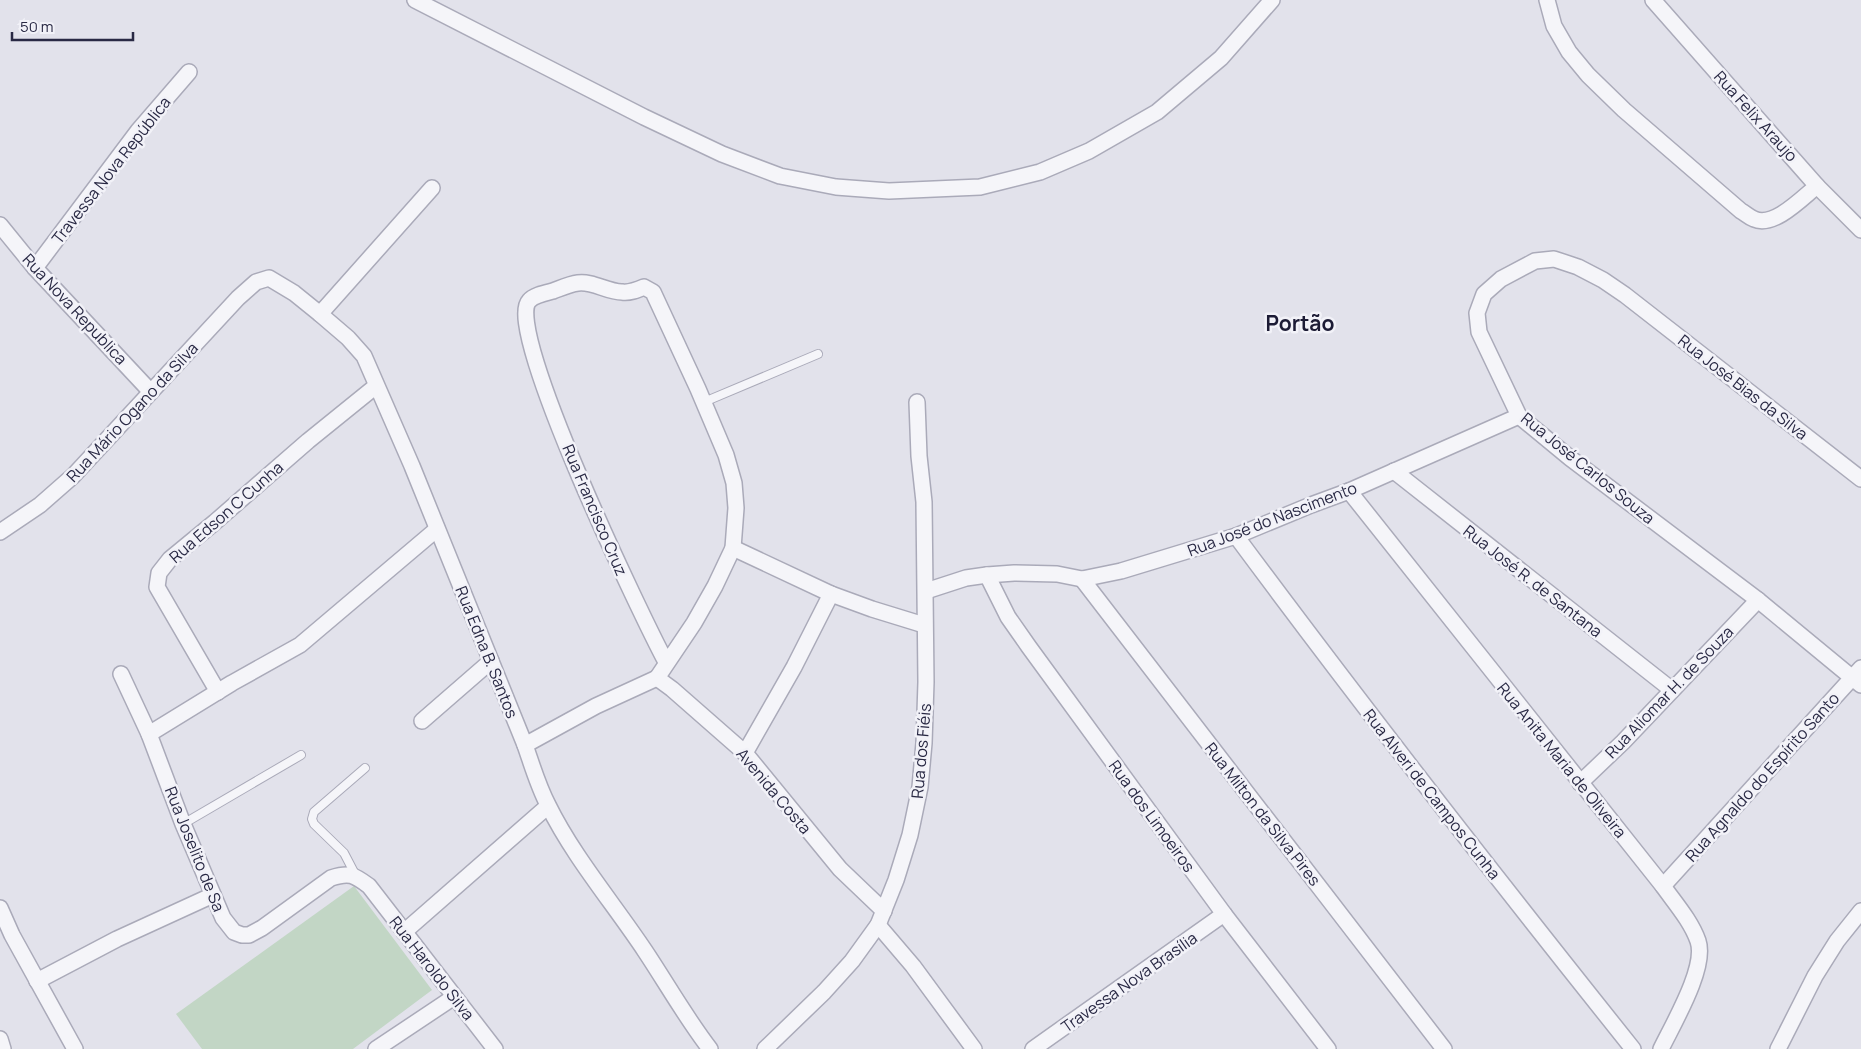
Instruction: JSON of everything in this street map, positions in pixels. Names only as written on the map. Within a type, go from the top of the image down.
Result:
[{"type":"street","points":[[416,0],[644,118],[722,154],[780,176],[836,187],[889,191],[980,186],[1040,172],[1090,150],[1157,112],[1221,58],[1272,0]]},
{"type":"street","points":[[1547,0],[1554,26],[1569,52],[1588,76],[1624,110],[1740,211],[1754,220],[1776,219],[1817,186]]},
{"type":"street","name":"Rua Felix Araujo","points":[[1653,0],[1817,186],[1861,230]]},
{"type":"street","name":"Travessa Nova República","points":[[35,268],[138,131],[189,72]]},
{"type":"street","points":[[320,314],[432,188]]},
{"type":"street","name":"Rua Nova Republica","points":[[0,225],[35,268],[151,392]]},
{"type":"street","name":"Rua José Carlos Souza","points":[[1625,295],[1603,280],[1578,267],[1554,259],[1535,261],[1501,279],[1484,294],[1477,313],[1479,332],[1519,416],[1570,458],[1858,677]]},
{"type":"street","name":"Rua Edna B. Santos","points":[[256,282],[269,278],[281,284],[348,338],[364,356],[491,661],[548,806],[710,1049]]},
{"type":"street","name":"Rua Mário Ogano da Silva","points":[[0,532],[40,505],[73,476],[238,298],[256,282]]},
{"type":"street","name":"Rua Francisco Cruz","points":[[666,662],[640,614],[581,480],[532,354],[524,314],[526,305],[531,299],[544,293],[578,283],[624,293],[644,288],[653,292],[704,402]]},
{"type":"street","name":"Rua José Bias da Silva","points":[[1625,295],[1861,479]]},
{"type":"street","name":"Rua Edson C Cunha","points":[[218,692],[157,587],[159,573],[170,559],[308,441],[376,386]]},
{"type":"street","points":[[525,745],[596,706],[657,678],[694,623],[715,586],[734,548],[736,508],[734,483],[726,455],[704,402]]},
{"type":"street","name":"Rua dos Fiéis","points":[[764,1049],[824,992],[852,961],[881,918],[896,880],[910,835],[920,786],[924,743],[926,682],[924,502],[919,456],[917,402]]},
{"type":"street","name":"Rua José do Nascimento","points":[[926,591],[966,578],[987,575],[1014,573],[1057,574],[1082,579],[1121,571],[1236,536],[1349,491],[1519,416]]},
{"type":"street","name":"Rua José R. de Santana","points":[[1394,471],[1672,690]]},
{"type":"street","name":"Rua Anita Maria de Oliveira","points":[[1349,491],[1663,886],[1689,924],[1698,942],[1699,959],[1694,980],[1661,1049]]},
{"type":"street","points":[[149,734],[300,645],[437,529]]},
{"type":"street","name":"Rua Alveri de Campos Cunha","points":[[1236,536],[1346,684],[1633,1049]]},
{"type":"street","points":[[734,548],[831,594],[872,610],[924,625]]},
{"type":"street","name":"Rua dos Limoeiros","points":[[987,575],[1008,617],[1029,647],[1224,914],[1328,1049]]},
{"type":"street","name":"Rua Milton da Silva Pires","points":[[1082,579],[1444,1049]]},
{"type":"street","points":[[745,754],[778,697],[831,594]]},
{"type":"street","name":"Rua Aliomar H. de Souza","points":[[1580,783],[1623,742],[1758,600]]},
{"type":"street","points":[[422,721],[491,661]]},
{"type":"street","name":"Rua Joselito de Sa","points":[[121,674],[149,734],[183,824],[223,918],[234,932],[249,935],[262,928],[331,878],[344,874],[356,876]]},
{"type":"street","name":"Rua Agnaldo do Espírito Santo","points":[[1663,886],[1858,677]]},
{"type":"street","name":"Avenida Costa","points":[[657,678],[689,703],[745,754],[881,918],[913,966],[974,1049]]},
{"type":"street","points":[[404,932],[548,806]]},
{"type":"street","name":"Rua Haroldo Silva","points":[[356,876],[369,886],[495,1049]]},
{"type":"street","points":[[37,980],[213,895]]},
{"type":"street","points":[[0,908],[75,1049]]},
{"type":"street","points":[[1778,1049],[1815,976],[1837,941],[1861,911]]},
{"type":"street","name":"Travessa Nova Brasília","points":[[1033,1049],[1224,914]]},
{"type":"street","points":[[376,1049],[454,997]]},
{"type":"street","points":[[0,1039],[2,1049]]},
{"type":"lane","points":[[704,402],[818,354]]},
{"type":"lane","points":[[183,824],[301,755]]},
{"type":"lane","points":[[356,876],[344,853],[314,824],[312,819],[314,812],[365,768]]},
{"type":"green space","points":[[354,886],[432,990],[353,1049],[202,1049],[176,1014]]},
{"type":"district","name":"Portão","points":[[1300,324]]}]
